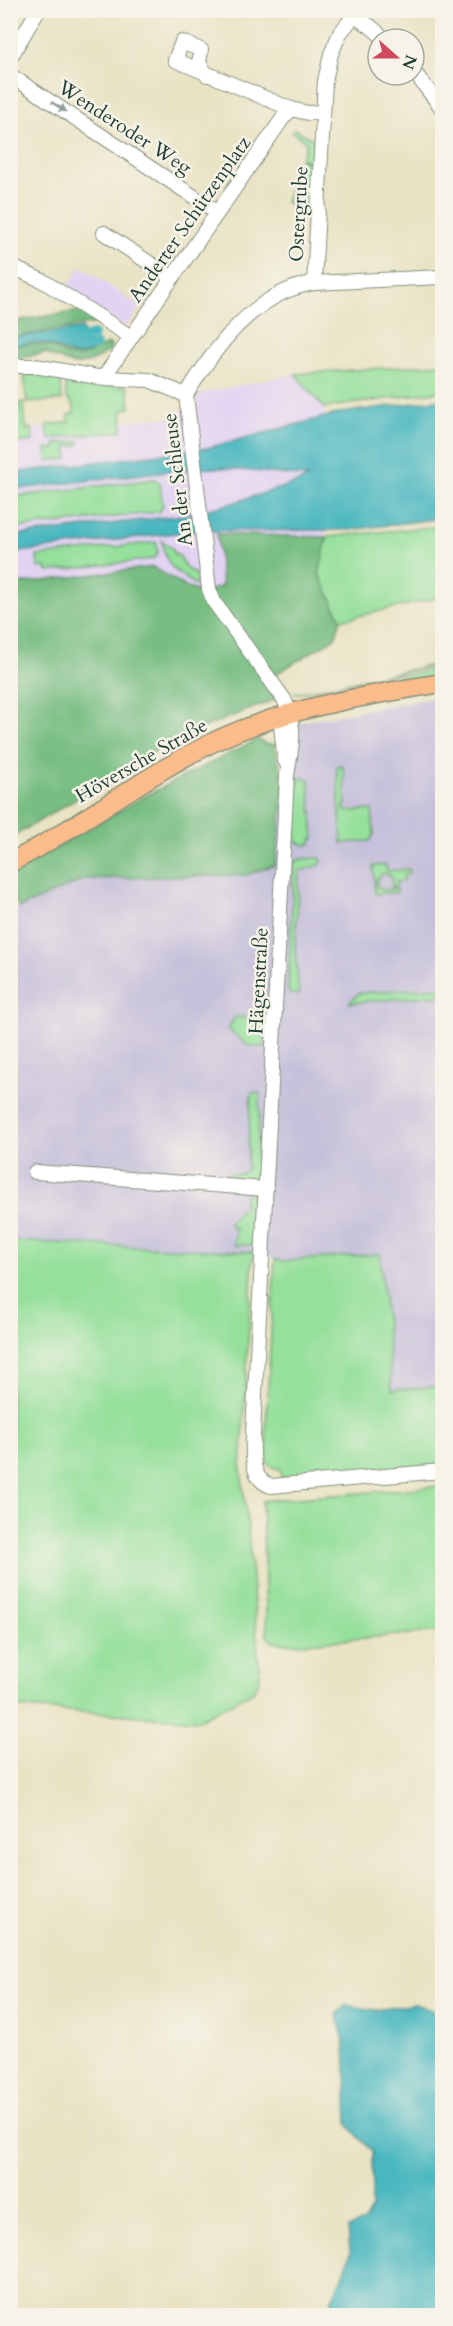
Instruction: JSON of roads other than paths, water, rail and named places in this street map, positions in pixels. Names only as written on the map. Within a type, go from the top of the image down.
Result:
[{"type":"main road","name":"Höversche Straße","points":[[10,863],[134,786],[225,737],[286,716],[363,697],[442,682]]},
{"type":"street","points":[[10,58],[38,10]]},
{"type":"street","points":[[353,12],[371,27]]},
{"type":"street","name":"Ostergrube","points":[[187,402],[221,345],[243,320],[289,289],[314,283],[325,81],[331,54],[353,12]]},
{"type":"street","name":"Wenderoder Weg","points":[[10,75],[217,212]]},
{"type":"street","points":[[207,75],[291,110],[322,112]]},
{"type":"street","points":[[426,87],[442,108]]},
{"type":"street","name":"Anderter Schützenplatz","points":[[103,378],[217,212],[291,110]]},
{"type":"street","points":[[104,233],[172,278]]},
{"type":"street","points":[[10,266],[43,281],[131,337]]},
{"type":"street","points":[[314,283],[442,277]]},
{"type":"street","name":"An der Schleuse","points":[[10,366],[35,366],[103,378],[149,380],[187,402],[208,578],[214,602],[277,688],[286,716]]},
{"type":"street","name":"Hägenstraße","points":[[286,716],[293,736],[287,775],[253,1433],[253,1460],[256,1475],[260,1481],[271,1486],[442,1471]]},
{"type":"street","points":[[35,1172],[266,1189]]},
{"type":"water","points":[[82,328],[92,352],[74,355],[40,343],[11,346],[11,338]]},
{"type":"water","points":[[442,399],[442,518],[350,530],[192,531],[11,553],[10,536],[191,514],[299,482],[308,477],[222,468],[185,469],[11,490],[11,473],[207,448],[340,413]]},
{"type":"water","points":[[415,2004],[442,2014],[442,2315],[329,2315],[332,2298],[345,2271],[350,2252],[348,2228],[364,2222],[372,2207],[372,2152],[348,2125],[345,2045],[337,2014],[346,2005],[376,2010]]},
{"type":"waterway","points":[[73,341],[93,335]]},
{"type":"waterway","points":[[90,347],[96,345]]}]
